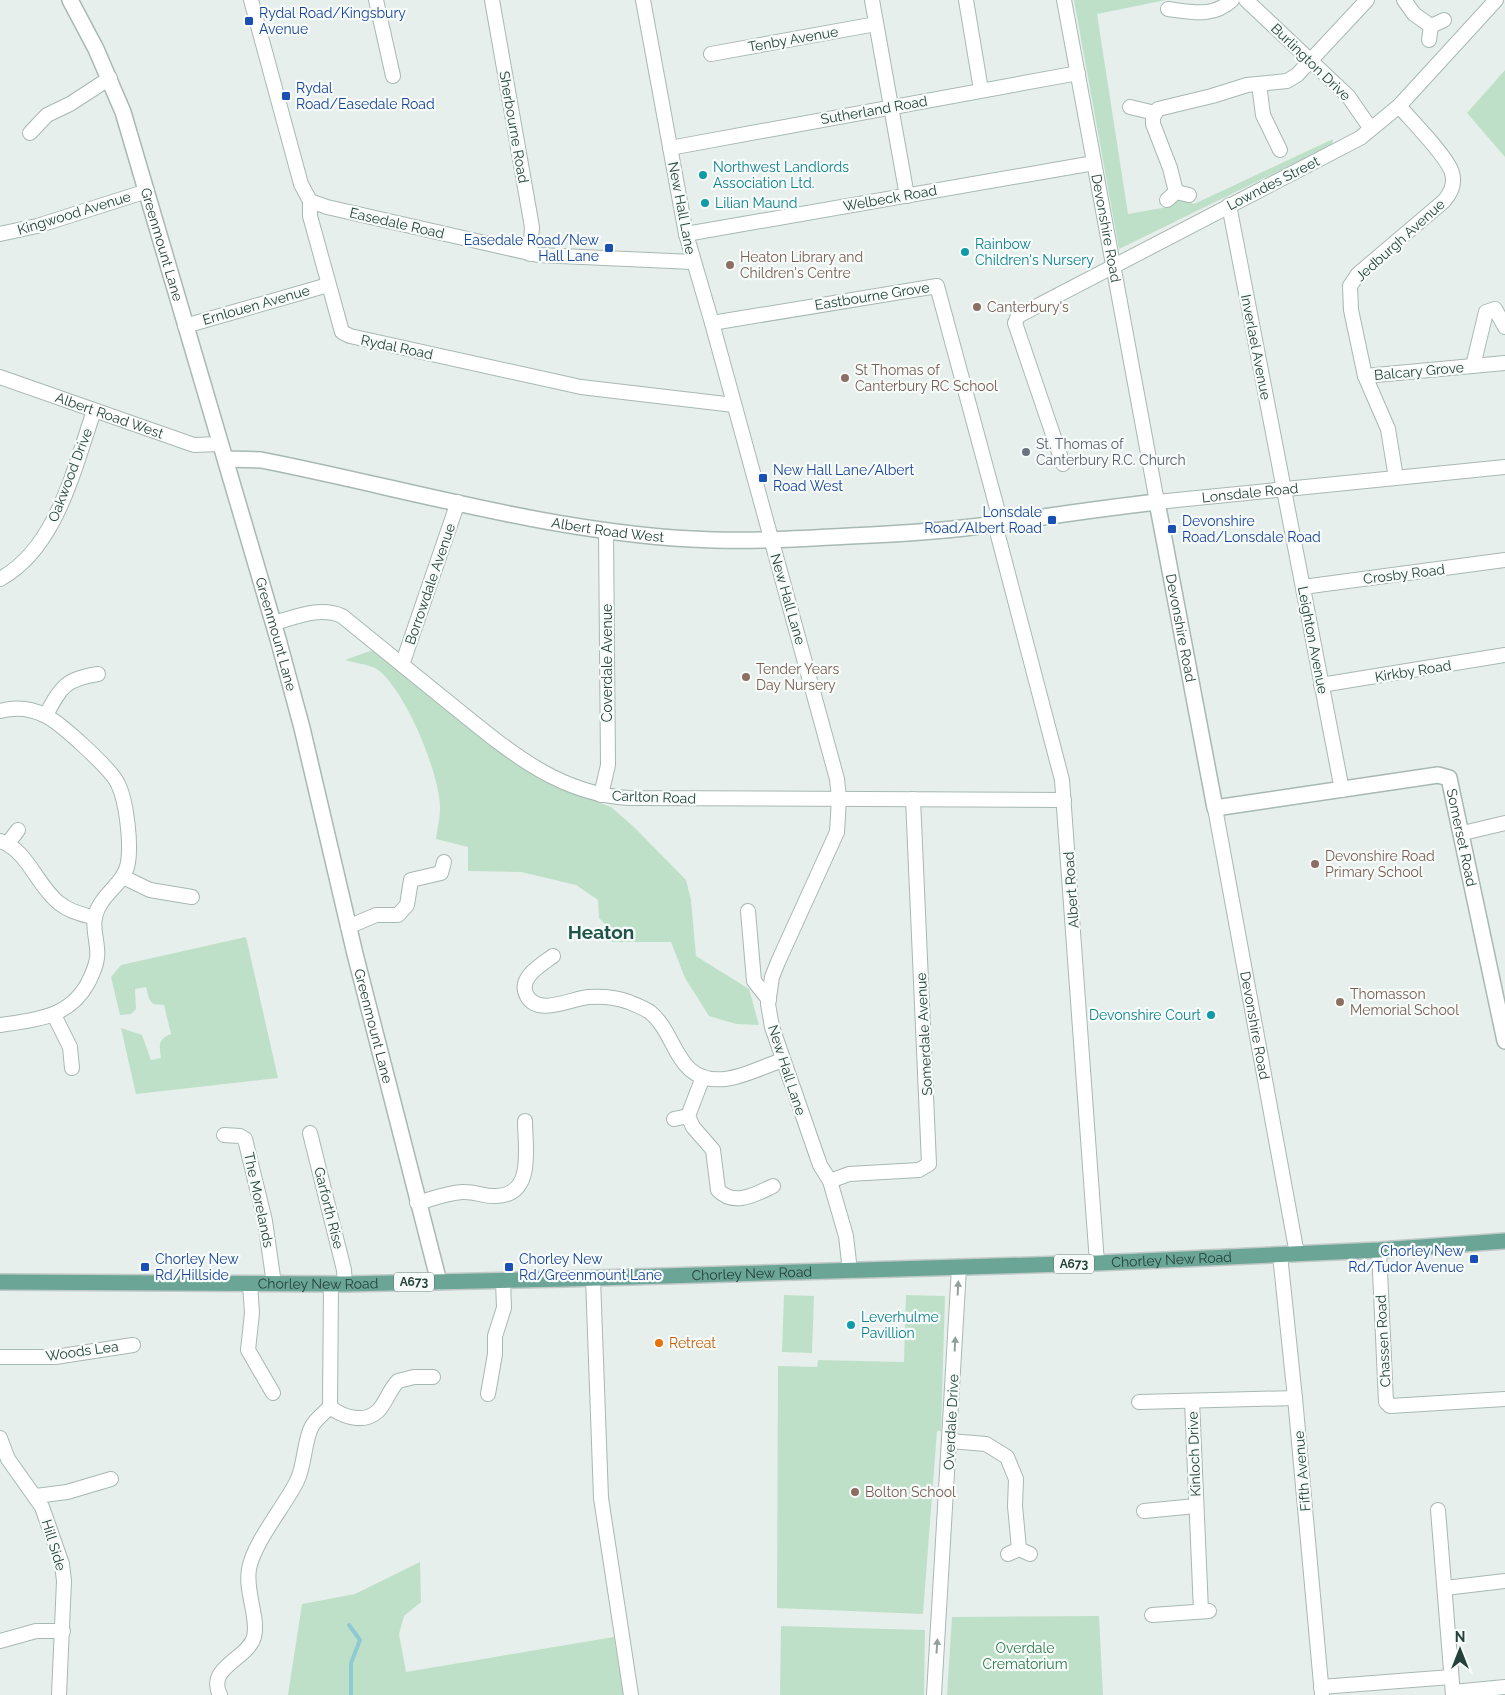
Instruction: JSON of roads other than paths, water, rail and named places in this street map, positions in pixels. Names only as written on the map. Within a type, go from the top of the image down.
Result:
[{"type":"main road","name":"Chorley New Road","points":[[0,1282],[338,1284],[503,1281],[1097,1263],[1379,1250],[1505,1241]]},
{"type":"street","name":"Greenmount Lane","points":[[70,0],[110,78],[123,112],[184,326],[274,623],[302,728],[348,928],[417,1203],[439,1282]]},
{"type":"street","name":"Rydal Road","points":[[251,0],[301,184],[310,201],[310,216],[340,328],[350,336],[581,387],[734,405]]},
{"type":"street","points":[[376,0],[393,76]]},
{"type":"street","name":"Sherbourne Road","points":[[492,0],[532,227],[530,254]]},
{"type":"street","name":"New Hall Lane","points":[[643,0],[686,234],[836,772],[839,798],[837,832],[778,962],[772,977],[769,1000],[772,1027],[783,1060],[820,1165],[830,1181],[846,1236],[850,1271]]},
{"type":"street","points":[[872,0],[907,196]]},
{"type":"street","points":[[966,0],[982,90]]},
{"type":"street","name":"Devonshire Road","points":[[1064,0],[1297,1254]]},
{"type":"street","points":[[1176,7],[1207,13],[1222,8],[1232,0]]},
{"type":"street","name":"Burlington Drive","points":[[1246,0],[1348,96],[1371,129]]},
{"type":"street","points":[[1178,196],[1170,168],[1153,124],[1155,112],[1161,107],[1259,84],[1287,81],[1297,75],[1367,0]]},
{"type":"street","points":[[1404,0],[1414,14],[1431,26]]},
{"type":"street","name":"Lowndes Street","points":[[1063,464],[1015,319],[1353,142],[1399,106],[1496,0]]},
{"type":"street","points":[[1431,26],[1444,20]]},
{"type":"street","name":"Tenby Avenue","points":[[711,54],[876,24]]},
{"type":"street","points":[[1429,40],[1431,26]]},
{"type":"street","name":"Sutherland Road","points":[[670,148],[1078,72]]},
{"type":"street","points":[[30,133],[47,115],[76,101],[110,78]]},
{"type":"street","points":[[1259,84],[1263,115],[1280,150]]},
{"type":"street","name":"Jedburgh Avenue","points":[[1396,478],[1388,429],[1365,376],[1350,302],[1353,280],[1444,201],[1449,195],[1453,181],[1447,163],[1399,106]]},
{"type":"street","points":[[1130,108],[1155,112]]},
{"type":"street","name":"Welbeck Road","points":[[686,234],[1094,163]]},
{"type":"street","name":"Kingwood Avenue","points":[[0,234],[37,226],[147,191]]},
{"type":"street","name":"Easedale Road","points":[[310,201],[327,207],[530,254],[693,262]]},
{"type":"street","name":"Inverlael Avenue","points":[[1229,206],[1284,490]]},
{"type":"street","name":"Ernlouen Avenue","points":[[184,326],[328,285]]},
{"type":"street","name":"Eastbourne Grove","points":[[712,323],[937,286],[998,523]]},
{"type":"street","name":"Balcary Grove","points":[[1474,366],[1486,312],[1495,310],[1505,326]]},
{"type":"street","name":"Balcary Grove","points":[[1365,376],[1505,363]]},
{"type":"street","name":"Albert Road West","points":[[0,377],[194,445],[220,444]]},
{"type":"street","name":"Oakwood Drive","points":[[0,579],[31,554],[54,520],[94,411]]},
{"type":"street","name":"Albert Road West","points":[[226,460],[261,460],[542,521],[606,531],[692,539],[771,541],[894,534],[998,523]]},
{"type":"street","name":"Lonsdale Road","points":[[998,523],[1067,512],[1505,467]]},
{"type":"street","name":"Leighton Avenue","points":[[1284,490],[1342,790]]},
{"type":"street","name":"Borrowdale Avenue","points":[[402,665],[458,502]]},
{"type":"street","name":"Albert Road","points":[[998,523],[1059,768],[1064,800],[1097,1263]]},
{"type":"street","name":"Coverdale Avenue","points":[[601,795],[608,766],[606,531]]},
{"type":"street","name":"Crosby Road","points":[[1302,587],[1505,560]]},
{"type":"street","name":"Carlton Road","points":[[274,623],[318,612],[337,614],[526,764],[567,784],[601,795],[629,798],[1064,800]]},
{"type":"street","name":"Kirkby Road","points":[[1321,685],[1505,655]]},
{"type":"street","points":[[46,715],[63,686],[80,671],[98,674]]},
{"type":"street","points":[[0,711],[21,708],[46,715],[118,772],[123,796],[128,860],[123,877],[105,896],[95,918],[97,950],[94,969],[78,999],[54,1015],[0,1025]]},
{"type":"street","name":"Somerset Road","points":[[1215,808],[1446,776],[1451,780],[1502,1006],[1505,1041]]},
{"type":"street","name":"Somerdale Avenue","points":[[830,1181],[849,1174],[919,1170],[929,1164],[913,799]]},
{"type":"street","points":[[1462,833],[1505,823]]},
{"type":"street","points":[[18,830],[4,842],[57,902],[76,913],[95,918]]},
{"type":"street","points":[[348,928],[376,915],[398,915],[407,905],[411,880],[441,873],[444,862]]},
{"type":"street","points":[[123,877],[150,890],[176,887],[192,897]]},
{"type":"street","points":[[748,911],[754,981],[769,1000]]},
{"type":"street","points":[[553,956],[537,960],[525,984],[526,995],[535,1004],[547,1005],[586,997],[602,996],[654,1008],[686,1066],[703,1077],[714,1079],[731,1078],[783,1060]]},
{"type":"street","points":[[54,1015],[74,1046],[72,1068]]},
{"type":"street","points":[[703,1077],[685,1120],[713,1150],[716,1185],[722,1195],[729,1198],[762,1198],[774,1186]]},
{"type":"street","points":[[417,1203],[462,1192],[497,1196],[512,1193],[522,1182],[525,1173],[524,1118]]},
{"type":"street","name":"Garforth Rise","points":[[310,1133],[344,1270],[338,1284],[330,1407]]},
{"type":"street","name":"The Morelands","points":[[224,1134],[240,1136],[245,1139],[265,1222],[274,1284]]},
{"type":"street","name":"Chassen Road","points":[[1379,1250],[1386,1402],[1390,1406],[1505,1399]]},
{"type":"street","name":"Fifth Avenue","points":[[1280,1255],[1322,1691],[1451,1676]]},
{"type":"street","name":"Overdale Drive","points":[[934,1695],[959,1268]]},
{"type":"street","points":[[592,1278],[601,1498],[631,1695]]},
{"type":"street","points":[[488,1394],[488,1362],[504,1308],[503,1281]]},
{"type":"street","points":[[250,1284],[252,1313],[248,1350],[268,1377],[273,1393]]},
{"type":"street","name":"Woods Lea","points":[[0,1357],[55,1357],[133,1347]]},
{"type":"street","points":[[219,1692],[220,1673],[246,1649],[255,1636],[249,1578],[250,1568],[256,1552],[297,1481],[312,1426],[330,1407],[349,1417],[361,1418],[370,1416],[379,1410],[398,1381],[414,1377],[433,1377]]},
{"type":"street","name":"Kinloch Drive","points":[[1139,1402],[1295,1398]]},
{"type":"street","name":"Kinloch Drive","points":[[1152,1615],[1205,1611],[1196,1506],[1192,1401]]},
{"type":"street","name":"Hill Side","points":[[0,1438],[15,1471],[36,1496],[62,1564],[64,1581],[63,1631],[59,1695]]},
{"type":"street","points":[[950,1441],[986,1444],[1006,1457],[1016,1479],[1015,1506],[1019,1553]]},
{"type":"street","points":[[36,1496],[67,1492],[111,1478]]},
{"type":"street","name":"Kinloch Drive","points":[[1144,1511],[1196,1506]]},
{"type":"street","points":[[1438,1510],[1453,1694],[1505,1687]]},
{"type":"street","points":[[1445,1588],[1505,1581]]},
{"type":"street","points":[[0,1642],[36,1631],[63,1631]]},
{"type":"waterway","points":[[349,1625],[360,1640],[351,1663],[351,1695]]},
{"type":"place","name":"Rydal Road/Kingsbury Avenue","points":[[249,21]]},
{"type":"place","name":"Rydal Road/Easedale Road","points":[[286,96]]},
{"type":"place","name":"Northwest Landlords Association Ltd.","points":[[703,175]]},
{"type":"place","name":"Lilian Maund","points":[[705,203]]},
{"type":"place","name":"Easedale Road/New Hall Lane","points":[[609,248]]},
{"type":"place","name":"Rainbow Children's Nursery","points":[[965,252]]},
{"type":"place","name":"Heaton Library and Children's Centre","points":[[730,265]]},
{"type":"place","name":"Canterbury's","points":[[977,307]]},
{"type":"place","name":"St Thomas of Canterbury RC School","points":[[845,378]]},
{"type":"place","name":"St. Thomas of Canterbury R.C. Church","points":[[1026,452]]},
{"type":"place","name":"New Hall Lane/Albert Road West","points":[[763,478]]},
{"type":"place","name":"Lonsdale Road/Albert Road","points":[[1052,520]]},
{"type":"place","name":"Devonshire Road/Lonsdale Road","points":[[1172,529]]},
{"type":"place","name":"Tender Years Day Nursery","points":[[746,677]]},
{"type":"place","name":"Devonshire Road Primary School","points":[[1315,864]]},
{"type":"place","name":"Thomasson Memorial School","points":[[1340,1002]]},
{"type":"place","name":"Devonshire Court","points":[[1211,1015]]},
{"type":"place","name":"Chorley New Rd/Tudor Avenue","points":[[1474,1259]]},
{"type":"place","name":"Chorley New Rd/Hillside","points":[[145,1267]]},
{"type":"place","name":"Chorley New Rd/Greenmount Lane","points":[[509,1267]]},
{"type":"place","name":"Leverhulme Pavillion","points":[[851,1325]]},
{"type":"place","name":"Retreat","points":[[659,1343]]},
{"type":"place","name":"Bolton School","points":[[855,1492]]},
{"type":"district","name":"Heaton","points":[[601,932]]},
{"type":"park label","name":"Overdale Crematorium","points":[[1025,1656]]}]
